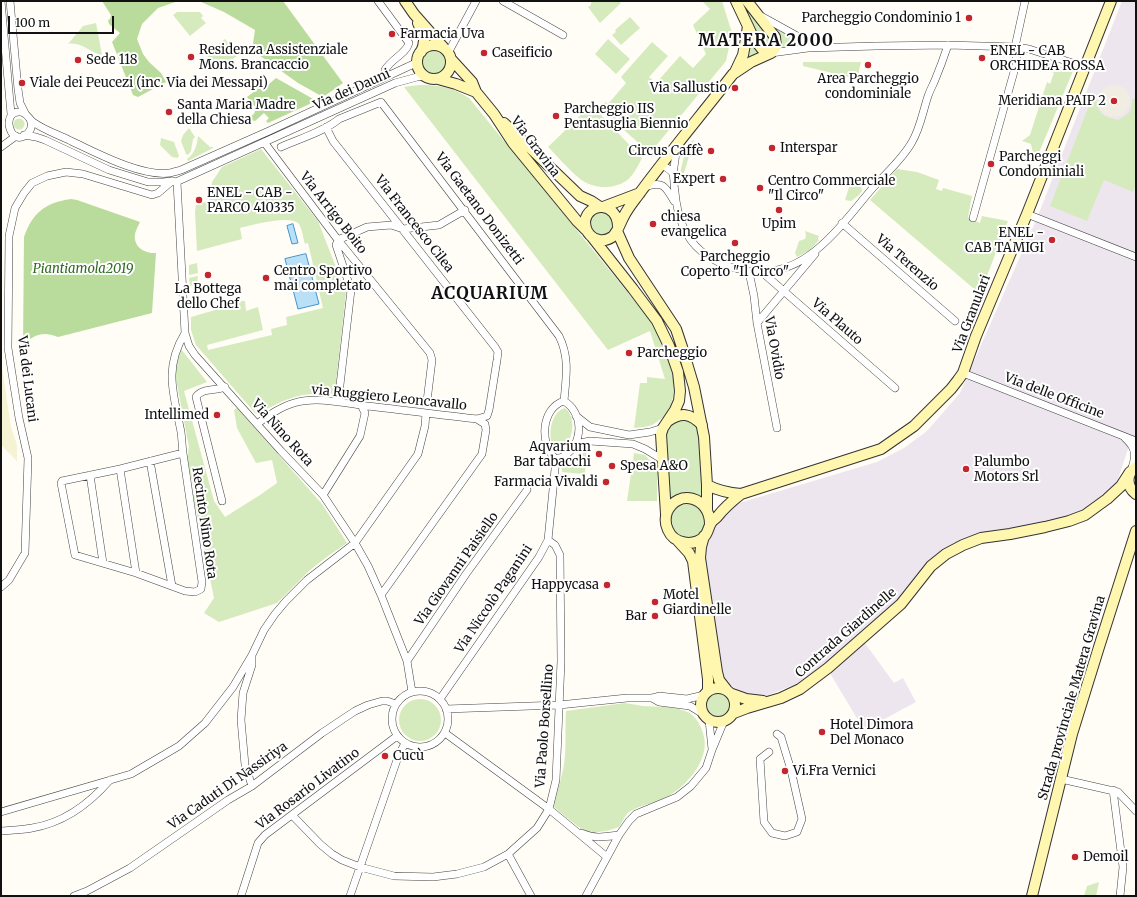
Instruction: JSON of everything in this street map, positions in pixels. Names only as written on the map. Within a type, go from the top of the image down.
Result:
[{"type":"main road","points":[[405,1],[414,14],[472,82],[476,92],[494,114]]},
{"type":"main road","points":[[736,1],[754,39],[762,49],[771,53]]},
{"type":"main road","points":[[733,74],[751,62],[771,53],[776,47],[775,36],[747,1]]},
{"type":"main road","name":"Via Granulari","points":[[741,494],[881,449],[914,426],[951,389],[963,373],[976,336],[1027,214],[1111,1]]},
{"type":"main road","points":[[414,14],[425,43],[418,57],[418,68],[421,73],[429,78],[456,84],[476,92]]},
{"type":"main road","points":[[642,190],[601,207],[595,208],[587,216],[585,225],[589,234],[597,240],[608,239],[613,236],[624,214],[733,74],[743,55],[748,26]]},
{"type":"main road","points":[[421,52],[425,48],[434,45],[448,54],[451,64],[447,74],[438,79]]},
{"type":"main road","name":"Via Gravina","points":[[494,114],[521,138],[580,196],[601,207]]},
{"type":"main road","name":"Via Gravina","points":[[494,114],[513,143],[633,289],[657,321],[669,346],[678,372],[680,390],[679,401],[665,424],[661,434],[666,514]]},
{"type":"main road","points":[[601,207],[611,210],[615,214],[618,220],[618,228],[629,258],[676,329],[694,387],[704,437],[707,509],[710,524],[704,536],[698,541],[683,543],[676,540]]},
{"type":"main road","points":[[665,424],[675,416],[683,415],[697,420],[702,425]]},
{"type":"main road","points":[[1134,465],[1129,476],[1129,486],[1136,494]]},
{"type":"main road","points":[[1107,499],[1121,486],[1134,465]]},
{"type":"main road","points":[[707,485],[718,491],[741,494]]},
{"type":"main road","points":[[710,524],[725,507],[741,494]]},
{"type":"main road","points":[[1107,499],[1124,494],[1136,494]]},
{"type":"main road","points":[[704,536],[700,558],[717,672],[720,680],[736,704],[734,713],[731,717],[724,721],[714,722],[706,716],[701,704],[706,693],[708,679],[693,561],[689,553],[668,532],[665,520],[666,514],[675,503],[688,498],[702,503],[707,509]]},
{"type":"main road","name":"Contrada Giardinelle","points":[[734,713],[781,698],[800,689],[828,668],[901,604],[931,566],[946,554],[981,538],[1010,534],[1069,521],[1085,515],[1107,499]]},
{"type":"main road","name":"Strada provinciale Matera Gravina","points":[[1032,896],[1082,701],[1136,531]]},
{"type":"main road","points":[[706,693],[717,687],[729,692]]},
{"type":"main road","name":"Contrada Giardinelle","points":[[729,692],[746,699],[765,702]]},
{"type":"street","points":[[378,1],[409,43],[408,47],[404,51],[388,64],[385,70],[387,76]]},
{"type":"street","points":[[448,54],[476,1]]},
{"type":"street","points":[[503,1],[563,35]]},
{"type":"street","points":[[973,218],[1017,61],[1015,47],[1025,1]]},
{"type":"street","points":[[1,147],[16,136],[24,135],[29,131],[31,125],[30,119],[20,103],[10,3],[2,3],[11,114]]},
{"type":"street","points":[[758,14],[799,37],[829,48]]},
{"type":"street","points":[[757,323],[821,247],[904,154],[913,141],[929,94],[948,46]]},
{"type":"street","points":[[771,53],[808,48],[948,46],[1015,47],[1029,49],[1085,67]]},
{"type":"street","name":"Via dei Dauni","points":[[30,119],[60,136],[118,163],[151,172],[173,172],[181,170],[269,131],[418,62]]},
{"type":"street","name":"Via dei Dauni","points":[[24,135],[36,137],[56,144],[109,170],[148,182],[176,181],[395,83],[416,77],[426,76]]},
{"type":"street","name":"Via Gaetano Donizetti","points":[[326,127],[334,123],[339,118],[381,102],[465,210],[559,336],[564,346],[567,364],[564,402]]},
{"type":"street","points":[[16,136],[9,132],[5,124],[11,114],[18,112],[25,113]]},
{"type":"street","points":[[281,147],[326,127]]},
{"type":"street","name":"Via Francesco Cilea","points":[[326,127],[333,141],[498,352],[488,414],[487,416],[477,419]]},
{"type":"street","points":[[269,131],[273,138]]},
{"type":"street","points":[[56,144],[60,136]]},
{"type":"street","name":"Via Arrigo Boito","points":[[264,142],[338,240],[430,353],[432,360],[427,401]]},
{"type":"street","points":[[677,145],[673,178],[676,204],[682,224],[689,239],[701,251],[719,263],[748,272],[763,273],[777,271],[792,266],[821,247]]},
{"type":"street","points":[[642,190],[655,184],[667,187],[670,186],[673,178],[668,169],[661,165]]},
{"type":"street","name":"Via dei Lucani","points":[[1,587],[9,580],[25,553],[28,458],[19,418],[8,348],[10,236],[15,208],[32,183],[47,176],[66,172],[82,174],[152,195],[158,193]]},
{"type":"street","points":[[158,193],[181,176],[179,173],[173,172]]},
{"type":"street","name":"Via Nino Rota","points":[[176,181],[185,333],[189,346],[195,355],[281,451],[323,495],[355,543],[368,566],[381,595],[407,661],[412,692]]},
{"type":"street","points":[[156,182],[160,188],[158,193]]},
{"type":"street","points":[[664,186],[676,204]]},
{"type":"street","points":[[338,402],[351,290],[336,245],[338,240],[367,227],[391,225],[403,229],[439,225],[465,210]]},
{"type":"street","points":[[1027,214],[1136,257]]},
{"type":"street","name":"Via Terenzio","points":[[842,224],[955,321]]},
{"type":"street","name":"Via Ovidio","points":[[748,272],[754,296],[757,323],[777,428]]},
{"type":"street","name":"Via Plauto","points":[[763,273],[895,388]]},
{"type":"street","name":"Recinto Nino Rota","points":[[183,453],[120,469],[62,481],[61,483],[75,555],[136,573],[186,591],[195,592],[201,589],[202,582],[181,432],[172,388],[172,372],[179,342],[185,333]]},
{"type":"street","name":"Via delle Officine","points":[[963,373],[1136,441]]},
{"type":"street","points":[[222,501],[196,397],[197,394],[203,391],[225,387]]},
{"type":"street","name":"via Ruggiero Leoncavallo","points":[[257,424],[269,415],[294,403],[311,401],[338,402],[477,419]]},
{"type":"street","points":[[572,449],[578,438],[579,425],[571,407],[564,402],[554,407],[550,412],[545,426],[545,436],[549,451],[556,459],[562,458],[580,443],[598,440],[633,444],[646,449],[663,460]]},
{"type":"street","points":[[323,495],[360,436],[364,413],[361,405]]},
{"type":"street","points":[[1,812],[131,774],[179,746],[205,723],[233,688],[252,655],[264,630],[275,614],[307,580],[355,543],[418,454],[425,426],[426,413]]},
{"type":"street","points":[[576,416],[590,427],[629,435],[650,432],[665,424]]},
{"type":"street","points":[[381,595],[482,454],[486,430],[485,424],[477,419]]},
{"type":"street","points":[[1121,435],[1130,442],[1134,448],[1134,465]]},
{"type":"street","name":"Via Niccolò Paganini","points":[[440,699],[539,557],[548,540],[556,459]]},
{"type":"street","points":[[150,461],[172,586]]},
{"type":"street","points":[[120,469],[136,573]]},
{"type":"street","points":[[90,475],[103,563]]},
{"type":"street","name":"Via Giovanni Paisiello","points":[[407,661],[466,574],[527,490]]},
{"type":"street","name":"Via Paolo Borsellino","points":[[292,815],[320,844],[342,860],[360,867],[394,876],[433,877],[457,874],[484,867],[508,854],[537,828],[549,809],[556,780],[561,661],[560,555],[555,545],[548,540]]},
{"type":"street","points":[[252,655],[252,665],[243,692],[241,720],[245,765],[252,786]]},
{"type":"street","points":[[422,691],[432,694],[440,699],[446,709],[448,717],[448,725],[441,739],[427,747],[419,748],[404,743],[397,736],[392,724],[392,717],[396,704],[400,699],[412,692],[422,691]]},
{"type":"street","points":[[446,709],[559,705],[627,698],[652,698],[659,696],[687,699],[706,693]]},
{"type":"street","points":[[652,698],[659,702],[690,706],[706,716],[712,750]]},
{"type":"street","name":"Via Caduti Di Nassiriya","points":[[74,896],[88,891],[130,868],[228,800],[252,786],[322,733],[355,711],[382,701],[396,704]]},
{"type":"street","points":[[586,896],[619,835],[629,821],[636,814],[677,797],[691,786],[706,768],[724,721]]},
{"type":"street","points":[[445,733],[549,809],[607,857]]},
{"type":"street","points":[[709,734],[716,740]]},
{"type":"street","points":[[769,752],[760,759],[764,822],[772,833],[785,836],[797,832],[802,819],[788,758],[781,737],[777,734]]},
{"type":"street","name":"Via Rosario Livatino","points":[[241,896],[258,843],[265,835],[397,736]]},
{"type":"street","points":[[350,896],[404,743]]},
{"type":"street","points":[[1061,779],[1118,792],[1136,811]]},
{"type":"street","points":[[1,830],[32,828],[55,821],[70,814],[85,804],[102,790],[110,780]]},
{"type":"street","points":[[1113,790],[1123,867],[1120,896]]},
{"type":"street","points":[[575,831],[592,837],[619,835]]},
{"type":"street","points":[[508,854],[531,896]]},
{"type":"shaded area","points":[[1122,1],[1136,1],[1136,449],[1129,446],[1116,485],[1087,509],[1068,517],[1009,529],[980,533],[961,540],[943,550],[925,564],[903,594],[886,612],[859,635],[894,683],[903,678],[916,702],[864,730],[825,665],[804,681],[766,696],[750,695],[729,685],[723,675],[705,557],[708,538],[719,522],[736,504],[877,462],[904,448],[927,431],[960,393],[1037,218]]},
{"type":"shaded area","name":"Meridiana PAIP 2","points":[[1111,85],[1117,85],[1126,89],[1130,101],[1126,113],[1117,117],[1111,117],[1102,113],[1098,104],[1098,98],[1102,89]]},
{"type":"shaded area","points":[[1,230],[2,367],[11,427],[17,445],[17,461],[1,445]]},
{"type":"green space","points":[[102,1],[178,1],[158,8],[142,24],[137,39],[143,54],[161,73],[166,82],[138,97],[133,95],[112,42],[120,33],[109,24],[108,20],[110,19],[111,15]]},
{"type":"green space","points":[[199,1],[283,1],[343,83],[323,97],[298,83],[252,50],[255,30],[224,12]]},
{"type":"green space","points":[[593,1],[621,1],[621,3],[600,23],[588,7]]},
{"type":"green space","points":[[702,1],[722,1],[732,33],[726,61],[650,153],[599,108],[605,102],[608,104],[626,83],[621,77],[652,42],[668,56],[649,77],[656,83],[680,56],[693,68],[706,54],[693,25],[710,9]]},
{"type":"green space","points":[[739,1],[744,1],[771,38],[773,45],[769,49],[756,38]]},
{"type":"green space","points":[[177,12],[200,12],[203,16],[201,18],[206,23],[190,36],[173,15]]},
{"type":"green space","points":[[630,17],[640,28],[621,45],[612,35],[616,32],[615,30]]},
{"type":"green space","points":[[767,22],[816,46],[778,50]]},
{"type":"green space","points":[[96,23],[102,55],[77,44],[68,44],[83,26]]},
{"type":"green space","points":[[750,38],[762,53],[742,64]]},
{"type":"green space","points":[[225,39],[238,55],[219,70],[206,54]]},
{"type":"green space","points":[[608,39],[630,59],[616,74],[595,54]]},
{"type":"green space","points":[[434,49],[443,53],[447,62],[443,71],[434,75],[425,71],[421,62],[425,53]]},
{"type":"green space","points":[[1037,59],[1073,71],[1038,155],[1033,153],[1031,144],[1022,141],[1030,135],[1047,82],[1050,84],[1054,73],[1037,65]]},
{"type":"green space","points":[[803,62],[861,62],[857,79],[803,66]]},
{"type":"green space","points":[[276,78],[315,100],[314,102],[268,123],[266,121],[269,118],[264,113],[255,121],[247,119],[254,114],[256,108],[247,97],[267,82],[269,84]]},
{"type":"green space","points":[[419,85],[445,87],[457,91],[469,98],[651,321],[657,331],[667,356],[672,370],[674,383],[670,408],[662,418],[650,426],[634,428],[640,383],[647,383],[647,377],[665,379],[650,331],[608,350],[404,87]]},
{"type":"green space","points":[[1093,95],[1096,97],[1098,107],[1102,113],[1108,117],[1118,120],[1129,112],[1132,99],[1136,99],[1136,184],[1133,192],[1104,180],[1087,221],[1050,206]]},
{"type":"green space","points":[[586,110],[592,116],[597,111],[642,158],[631,176],[626,181],[615,186],[608,187],[596,186],[584,182],[548,147]]},
{"type":"green space","points":[[19,118],[23,120],[25,124],[23,128],[19,130],[15,128],[13,124],[15,120]]},
{"type":"green space","points":[[189,128],[195,137],[193,139],[191,151],[188,155],[186,154],[181,141],[183,135]]},
{"type":"green space","points":[[198,136],[213,148],[188,161],[187,159],[195,149]]},
{"type":"green space","points":[[161,138],[174,142],[179,156],[177,158],[172,157],[160,145]]},
{"type":"green space","points":[[693,140],[683,176],[680,173],[685,152]]},
{"type":"green space","points":[[261,149],[318,221],[346,293],[335,391],[331,395],[311,394],[294,397],[256,414],[196,345],[191,330],[191,317],[239,303],[241,301],[245,301],[246,311],[258,307],[263,330],[207,345],[208,350],[272,335],[271,329],[287,325],[286,317],[323,308],[308,243],[305,244],[298,223],[293,221],[278,220],[240,228],[242,239],[197,251],[196,205],[202,205],[202,203],[209,201],[212,182],[222,167]]},
{"type":"green space","points":[[897,169],[917,172],[939,180],[936,189],[942,191],[943,188],[972,196],[968,217],[980,223],[982,216],[1008,221],[980,294],[870,200]]},
{"type":"green space","points":[[852,178],[860,185],[862,191],[851,201],[845,200]]},
{"type":"green space","name":"Piantiamola2019","points":[[71,199],[140,222],[135,234],[136,243],[144,251],[156,253],[152,313],[58,337],[43,334],[31,338],[23,345],[24,237],[31,221],[41,210],[54,203]]},
{"type":"green space","points":[[602,212],[610,216],[614,224],[610,232],[602,236],[594,232],[590,224],[594,216]]},
{"type":"green space","points":[[805,231],[819,236],[819,240],[810,250],[797,257],[795,253],[799,241],[805,239]]},
{"type":"green space","points":[[197,263],[198,273],[189,275],[189,265]]},
{"type":"green space","points":[[198,276],[197,284],[190,286],[189,278]]},
{"type":"green space","points":[[181,349],[207,382],[184,391],[214,501],[225,517],[277,483],[272,460],[256,463],[237,428],[234,410],[237,408],[322,504],[347,543],[310,570],[277,603],[219,622],[204,613],[214,598],[193,495],[195,493],[187,460],[189,447],[175,374]]},
{"type":"green space","points":[[565,408],[571,418],[572,432],[567,444],[557,452],[551,442],[551,428],[555,415]]},
{"type":"green space","points":[[676,420],[689,421],[692,423],[697,428],[700,436],[703,500],[669,504],[665,434]]},
{"type":"green space","points":[[586,448],[585,473],[562,472],[562,468]]},
{"type":"green space","points":[[634,453],[645,455],[657,468],[657,501],[627,501]]},
{"type":"green space","points":[[685,504],[691,504],[695,505],[702,511],[705,521],[704,528],[698,535],[691,538],[685,538],[681,537],[674,531],[671,524],[671,518],[672,514],[678,507]]},
{"type":"green space","points":[[718,691],[728,695],[732,705],[728,715],[718,719],[708,715],[704,705],[708,695]]},
{"type":"green space","points":[[416,699],[424,699],[432,702],[438,708],[441,720],[438,732],[432,738],[424,741],[416,741],[408,738],[402,732],[399,724],[399,716],[402,708],[408,702]]},
{"type":"green space","points":[[625,703],[675,708],[692,715],[700,725],[703,733],[705,746],[703,756],[693,774],[671,795],[629,812],[619,827],[600,832],[584,830],[554,807],[564,762],[566,711]]},
{"type":"green space","points":[[1099,882],[1096,896],[1084,896],[1087,886]]},
{"type":"water","points":[[293,224],[298,243],[292,244],[287,226]]},
{"type":"water","points":[[306,254],[319,304],[298,309],[285,259]]},
{"type":"place","name":"Parcheggio Condominio 1","points":[[969,18]]},
{"type":"place","name":"Farmacia Uva","points":[[392,34]]},
{"type":"place","name":"Caseificio","points":[[484,53]]},
{"type":"place","name":"Residenza Assistenziale Mons. Brancaccio","points":[[191,57]]},
{"type":"place","name":"ENEL - CAB ORCHIDEA ROSSA","points":[[982,58]]},
{"type":"place","name":"Sede 118","points":[[78,60]]},
{"type":"place","name":"Area Parcheggio condominiale","points":[[868,65]]},
{"type":"place","name":"Viale dei Peucezi (inc. Via dei Messapi)","points":[[22,83]]},
{"type":"place","name":"Via Sallustio","points":[[735,88]]},
{"type":"place","name":"Meridiana PAIP 2","points":[[1114,101]]},
{"type":"place","name":"Santa Maria Madre della Chiesa","points":[[169,112]]},
{"type":"place","name":"Parcheggio IIS Pentasuglia Biennio","points":[[556,116]]},
{"type":"place","name":"Interspar","points":[[772,148]]},
{"type":"place","name":"Circus Caffè","points":[[711,151]]},
{"type":"place","name":"Parcheggi Condominiali","points":[[991,164]]},
{"type":"place","name":"Expert","points":[[723,179]]},
{"type":"place","name":"Centro Commerciale \"Il Circo\"","points":[[760,188]]},
{"type":"place","name":"ENEL - CAB - PARCO 410335","points":[[199,200]]},
{"type":"place","name":"Upim","points":[[779,210]]},
{"type":"place","name":"chiesa evangelica","points":[[653,224]]},
{"type":"place","name":"ENEL - CAB TAMIGI","points":[[1052,240]]},
{"type":"place","name":"Parcheggio Coperto \"Il Circo\"","points":[[735,243]]},
{"type":"place","name":"La Bottega dello Chef","points":[[208,275]]},
{"type":"place","name":"Centro Sportivo mai completato","points":[[266,278]]},
{"type":"place","name":"Parcheggio","points":[[629,353]]},
{"type":"place","name":"Intellimed","points":[[217,415]]},
{"type":"place","name":"Aqvarium Bar tabacchi","points":[[599,454]]},
{"type":"place","name":"Spesa A&O","points":[[612,466]]},
{"type":"place","name":"Palumbo Motors Srl","points":[[966,469]]},
{"type":"place","name":"Farmacia Vivaldi","points":[[606,482]]},
{"type":"place","name":"Happycasa","points":[[607,585]]},
{"type":"place","name":"Motel Giardinelle","points":[[655,602]]},
{"type":"place","name":"Bar","points":[[655,616]]},
{"type":"place","name":"Hotel Dimora Del Monaco","points":[[822,732]]},
{"type":"place","name":"Cucù","points":[[385,756]]},
{"type":"place","name":"Vi.Fra Vernici","points":[[785,771]]},
{"type":"place","name":"Demoil","points":[[1075,857]]},
{"type":"district","name":"MATERA 2000","points":[[766,41]]},
{"type":"district","name":"ACQUARIUM","points":[[490,294]]}]
